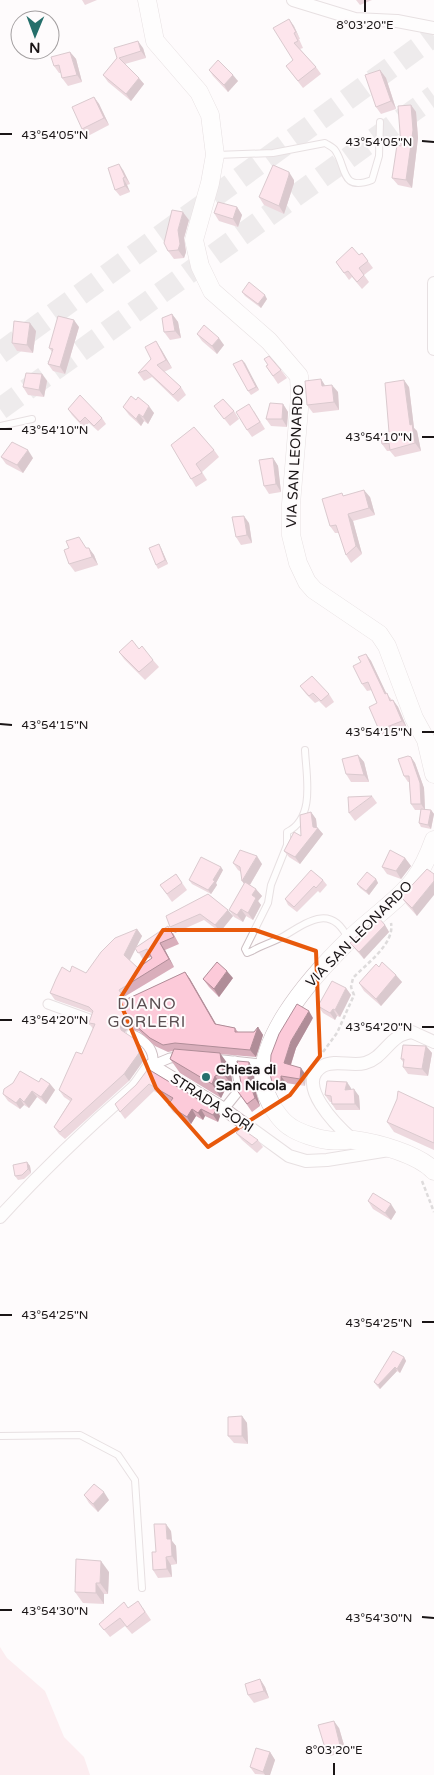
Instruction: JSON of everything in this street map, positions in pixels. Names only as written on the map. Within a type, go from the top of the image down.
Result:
[{"type":"main road","name":"VIA SAN LEONARDO","points":[[147,0],[155,41],[199,92],[210,115],[215,155],[210,183],[194,240],[200,266],[212,291],[269,341],[299,376],[300,397],[291,504],[292,535],[298,563],[307,582],[314,590],[379,634],[387,646],[414,718],[426,740],[434,774]]},
{"type":"main road","name":"VIA SAN LEONARDO","points":[[427,1175],[403,1153],[353,1140],[328,1140],[291,1128],[273,1109],[264,1092],[263,1072],[268,1052],[279,1026],[298,995],[348,941],[413,881],[426,861],[434,840]]},
{"type":"street","points":[[293,0],[355,19],[397,21],[434,28]]},
{"type":"street","points":[[434,283],[434,350]]},
{"type":"street","points":[[48,1004],[92,1020]]},
{"type":"street","points":[[353,1140],[326,1113],[315,1092],[313,1080],[322,1066],[330,1064],[365,1064],[379,1056],[398,1036],[412,1032],[434,1042]]},
{"type":"street","points":[[131,1034],[140,1038],[150,1048],[154,1055],[153,1065]]},
{"type":"street","points":[[0,1218],[30,1184],[105,1111],[133,1088],[150,1066],[174,1057],[192,1058]]},
{"type":"street","points":[[204,1058],[260,1064],[263,1072]]},
{"type":"street","points":[[224,1109],[240,1089],[235,1061]]},
{"type":"street","name":"STRADA SORI","points":[[153,1065],[224,1109],[289,1156],[306,1161],[327,1160],[391,1150]]},
{"type":"lane","points":[[215,155],[273,153],[325,143],[334,150],[344,176],[350,181],[362,184],[372,180],[376,170],[380,122]]},
{"type":"lane","points":[[0,426],[32,419]]},
{"type":"lane","points":[[305,750],[309,786],[306,802],[298,825],[287,832],[287,845],[271,886],[268,903],[245,949],[247,953],[252,951],[282,937],[309,920],[317,918],[334,922],[341,927],[348,941]]},
{"type":"lane","points":[[0,1436],[80,1435],[118,1455],[136,1480],[142,1588]]},
{"type":"path","points":[[322,1066],[319,1059],[337,1034],[354,995],[351,987],[353,978],[389,940],[392,931],[388,904]]},
{"type":"path","points":[[427,1175],[434,1212]]},
{"type":"highlighted area","points":[[163,930],[255,930],[316,951],[320,1056],[290,1095],[208,1147],[156,1088],[119,1000]]},
{"type":"shaded area","points":[[0,1647],[7,1658],[45,1691],[64,1737],[84,1757],[90,1775],[0,1775]]},
{"type":"building","points":[[289,19],[296,32],[294,33],[298,41],[294,43],[316,67],[298,81],[286,66],[293,60],[273,28]]},
{"type":"building","points":[[138,41],[141,51],[119,58],[139,78],[126,94],[103,75],[117,58],[114,48]]},
{"type":"building","points":[[70,52],[77,75],[62,78],[59,65],[54,66],[52,60],[60,60],[60,55]]},
{"type":"building","points":[[218,60],[233,75],[224,85],[209,70]]},
{"type":"building","points":[[380,70],[391,101],[376,107],[365,75]]},
{"type":"building","points":[[94,97],[104,118],[82,129],[72,107]]},
{"type":"building","points":[[411,105],[413,130],[406,180],[392,178],[397,145],[401,146],[398,106]]},
{"type":"building","points":[[119,164],[125,177],[123,178],[125,186],[115,190],[108,168]]},
{"type":"building","points":[[273,165],[289,172],[279,206],[259,197]]},
{"type":"building","points":[[218,202],[237,207],[233,219],[214,213]]},
{"type":"building","points":[[172,210],[183,212],[178,230],[180,244],[178,250],[168,251],[164,243]]},
{"type":"building","points":[[352,247],[359,255],[362,253],[368,261],[359,268],[364,275],[357,282],[348,271],[344,273],[336,262]]},
{"type":"building","points":[[249,282],[265,295],[258,304],[242,292]]},
{"type":"building","points":[[172,314],[175,331],[164,332],[162,318]]},
{"type":"building","points":[[58,316],[74,320],[60,367],[48,364],[53,349],[49,348]]},
{"type":"building","points":[[14,321],[30,323],[27,345],[12,343]]},
{"type":"building","points":[[204,325],[219,338],[212,346],[197,334]]},
{"type":"building","points":[[156,341],[166,360],[157,365],[181,387],[173,395],[146,370],[138,373],[151,359],[145,347]]},
{"type":"building","points":[[269,356],[281,370],[273,376],[266,366],[268,365],[264,359]]},
{"type":"building","points":[[242,360],[256,387],[248,391],[233,364]]},
{"type":"building","points":[[26,373],[42,374],[39,390],[23,387]]},
{"type":"building","points":[[321,379],[322,386],[332,385],[334,402],[307,405],[305,381]]},
{"type":"building","points":[[404,380],[410,425],[412,424],[415,443],[390,450],[389,443],[382,444],[380,434],[389,432],[385,383]]},
{"type":"building","points":[[80,395],[102,418],[94,426],[85,417],[80,422],[68,409]]},
{"type":"building","points":[[131,396],[136,400],[138,397],[149,406],[143,417],[139,414],[136,419],[123,407]]},
{"type":"building","points":[[223,399],[234,411],[224,419],[214,406]]},
{"type":"building","points":[[270,403],[283,404],[282,419],[266,419]]},
{"type":"building","points":[[249,404],[260,422],[247,430],[236,412]]},
{"type":"building","points":[[194,427],[214,450],[196,464],[202,473],[191,479],[171,445]]},
{"type":"building","points":[[12,442],[28,450],[17,465],[1,457]]},
{"type":"building","points":[[273,458],[276,484],[264,486],[259,460]]},
{"type":"building","points":[[364,490],[369,508],[348,514],[356,546],[346,555],[336,525],[330,526],[322,499],[342,493],[343,496]]},
{"type":"building","points":[[244,516],[247,535],[236,537],[232,517]]},
{"type":"building","points":[[79,537],[86,548],[89,548],[92,557],[69,564],[64,550],[69,548],[66,541]]},
{"type":"building","points":[[159,544],[165,560],[156,565],[149,548]]},
{"type":"building","points":[[132,640],[139,649],[142,646],[153,660],[139,672],[119,652]]},
{"type":"building","points":[[366,654],[385,694],[387,693],[390,701],[393,700],[402,721],[379,730],[369,707],[377,703],[368,682],[362,684],[353,666],[361,662],[358,657]]},
{"type":"building","points":[[312,676],[329,694],[321,701],[313,693],[309,696],[300,686]]},
{"type":"building","points":[[358,755],[364,775],[346,774],[342,759]]},
{"type":"building","points":[[411,757],[420,783],[421,804],[411,804],[409,776],[404,776],[398,759]]},
{"type":"building","points":[[372,796],[349,813],[348,797]]},
{"type":"building","points":[[421,809],[431,810],[428,825],[419,823]]},
{"type":"building","points":[[311,812],[313,827],[318,828],[295,857],[284,851],[294,832],[301,836],[300,815]]},
{"type":"building","points":[[240,850],[257,856],[242,881],[240,867],[233,863]]},
{"type":"building","points":[[390,850],[405,858],[396,871],[382,867]]},
{"type":"building","points":[[201,857],[221,867],[213,880],[215,881],[208,890],[189,880]]},
{"type":"building","points":[[427,869],[434,874],[434,881],[412,908],[401,897]]},
{"type":"building","points":[[311,870],[323,880],[316,888],[314,886],[294,907],[285,899]]},
{"type":"building","points":[[367,872],[376,879],[366,891],[357,884]]},
{"type":"building","points":[[176,874],[182,883],[167,894],[160,885]]},
{"type":"building","points":[[245,882],[256,889],[252,895],[256,898],[248,913],[241,909],[237,915],[229,910]]},
{"type":"building","points":[[208,894],[228,910],[215,925],[200,914],[170,927],[166,916]]},
{"type":"building","points":[[378,917],[385,925],[359,952],[350,943]]},
{"type":"building","points":[[168,926],[174,937],[160,943],[169,959],[119,990],[125,1000],[185,972],[215,1024],[235,1028],[235,1032],[254,1032],[258,1027],[250,1050],[175,1043],[163,1045],[150,1038],[134,1024],[123,1021],[120,1025],[121,1030],[136,1040],[139,1053],[124,1074],[60,1132],[54,1127],[72,1099],[59,1090],[76,1052],[82,1054],[95,1024],[89,1023],[93,1011],[89,1007],[50,993],[62,967],[70,972],[72,966],[86,973],[101,952],[115,938],[137,929],[124,955],[138,968],[152,958],[147,949],[138,953],[135,948]]},
{"type":"building","points":[[217,962],[227,971],[214,989],[203,979]]},
{"type":"building","points":[[382,962],[396,975],[376,999],[359,983],[376,964],[379,967]]},
{"type":"building","points":[[332,981],[346,988],[335,1010],[333,1009],[330,1013],[318,1006]]},
{"type":"building","points":[[297,1004],[309,1011],[291,1041],[284,1063],[301,1068],[300,1079],[281,1076],[281,1083],[272,1082],[270,1074],[271,1055],[279,1034]]},
{"type":"building","points":[[403,1045],[426,1046],[422,1069],[403,1067],[404,1059],[401,1059]]},
{"type":"building","points":[[174,1049],[220,1053],[223,1073],[215,1076],[212,1084],[170,1059]]},
{"type":"building","points":[[237,1061],[249,1062],[248,1079],[255,1098],[247,1104],[236,1089],[241,1083]]},
{"type":"building","points":[[148,1069],[216,1110],[213,1115],[201,1109],[198,1113],[192,1109],[187,1117],[168,1105],[173,1098],[149,1084],[120,1112],[115,1104],[136,1085]]},
{"type":"building","points":[[20,1071],[39,1082],[41,1078],[50,1084],[41,1097],[32,1091],[24,1102],[20,1098],[16,1103],[3,1094],[4,1089],[13,1083]]},
{"type":"building","points":[[327,1081],[347,1082],[345,1090],[354,1089],[355,1104],[332,1104],[331,1096],[325,1095]]},
{"type":"building","points":[[398,1091],[434,1108],[434,1143],[387,1122],[397,1099]]},
{"type":"building","points":[[241,1128],[258,1140],[252,1145],[236,1133]]},
{"type":"building","points":[[27,1162],[28,1169],[22,1175],[15,1176],[13,1165]]},
{"type":"building","points":[[373,1193],[391,1204],[385,1213],[368,1201]]},
{"type":"building","points":[[393,1351],[404,1357],[397,1369],[395,1367],[378,1385],[374,1382]]},
{"type":"building","points":[[242,1416],[242,1436],[228,1436],[228,1417]]},
{"type":"building","points":[[94,1484],[104,1492],[93,1504],[84,1495]]},
{"type":"building","points":[[154,1524],[166,1524],[167,1539],[171,1539],[172,1556],[166,1557],[167,1569],[153,1570],[152,1552],[156,1552]]},
{"type":"building","points":[[76,1559],[101,1561],[100,1583],[96,1583],[96,1593],[75,1592]]},
{"type":"building","points":[[138,1601],[145,1612],[127,1627],[120,1618],[104,1630],[99,1624],[124,1602],[128,1608]]},
{"type":"building","points":[[260,1679],[264,1691],[248,1695],[245,1684]]},
{"type":"building","points":[[334,1721],[340,1745],[325,1748],[318,1725]]},
{"type":"building","points":[[256,1748],[270,1752],[263,1772],[250,1767]]},
{"type":"tunnel","points":[[0,353],[434,36]]},
{"type":"tunnel","points":[[0,409],[434,96]]},
{"type":"place","name":"Chiesa di San Nicola","points":[[206,1077]]},
{"type":"district","name":"DIANO GORLERI","points":[[147,1013]]}]
